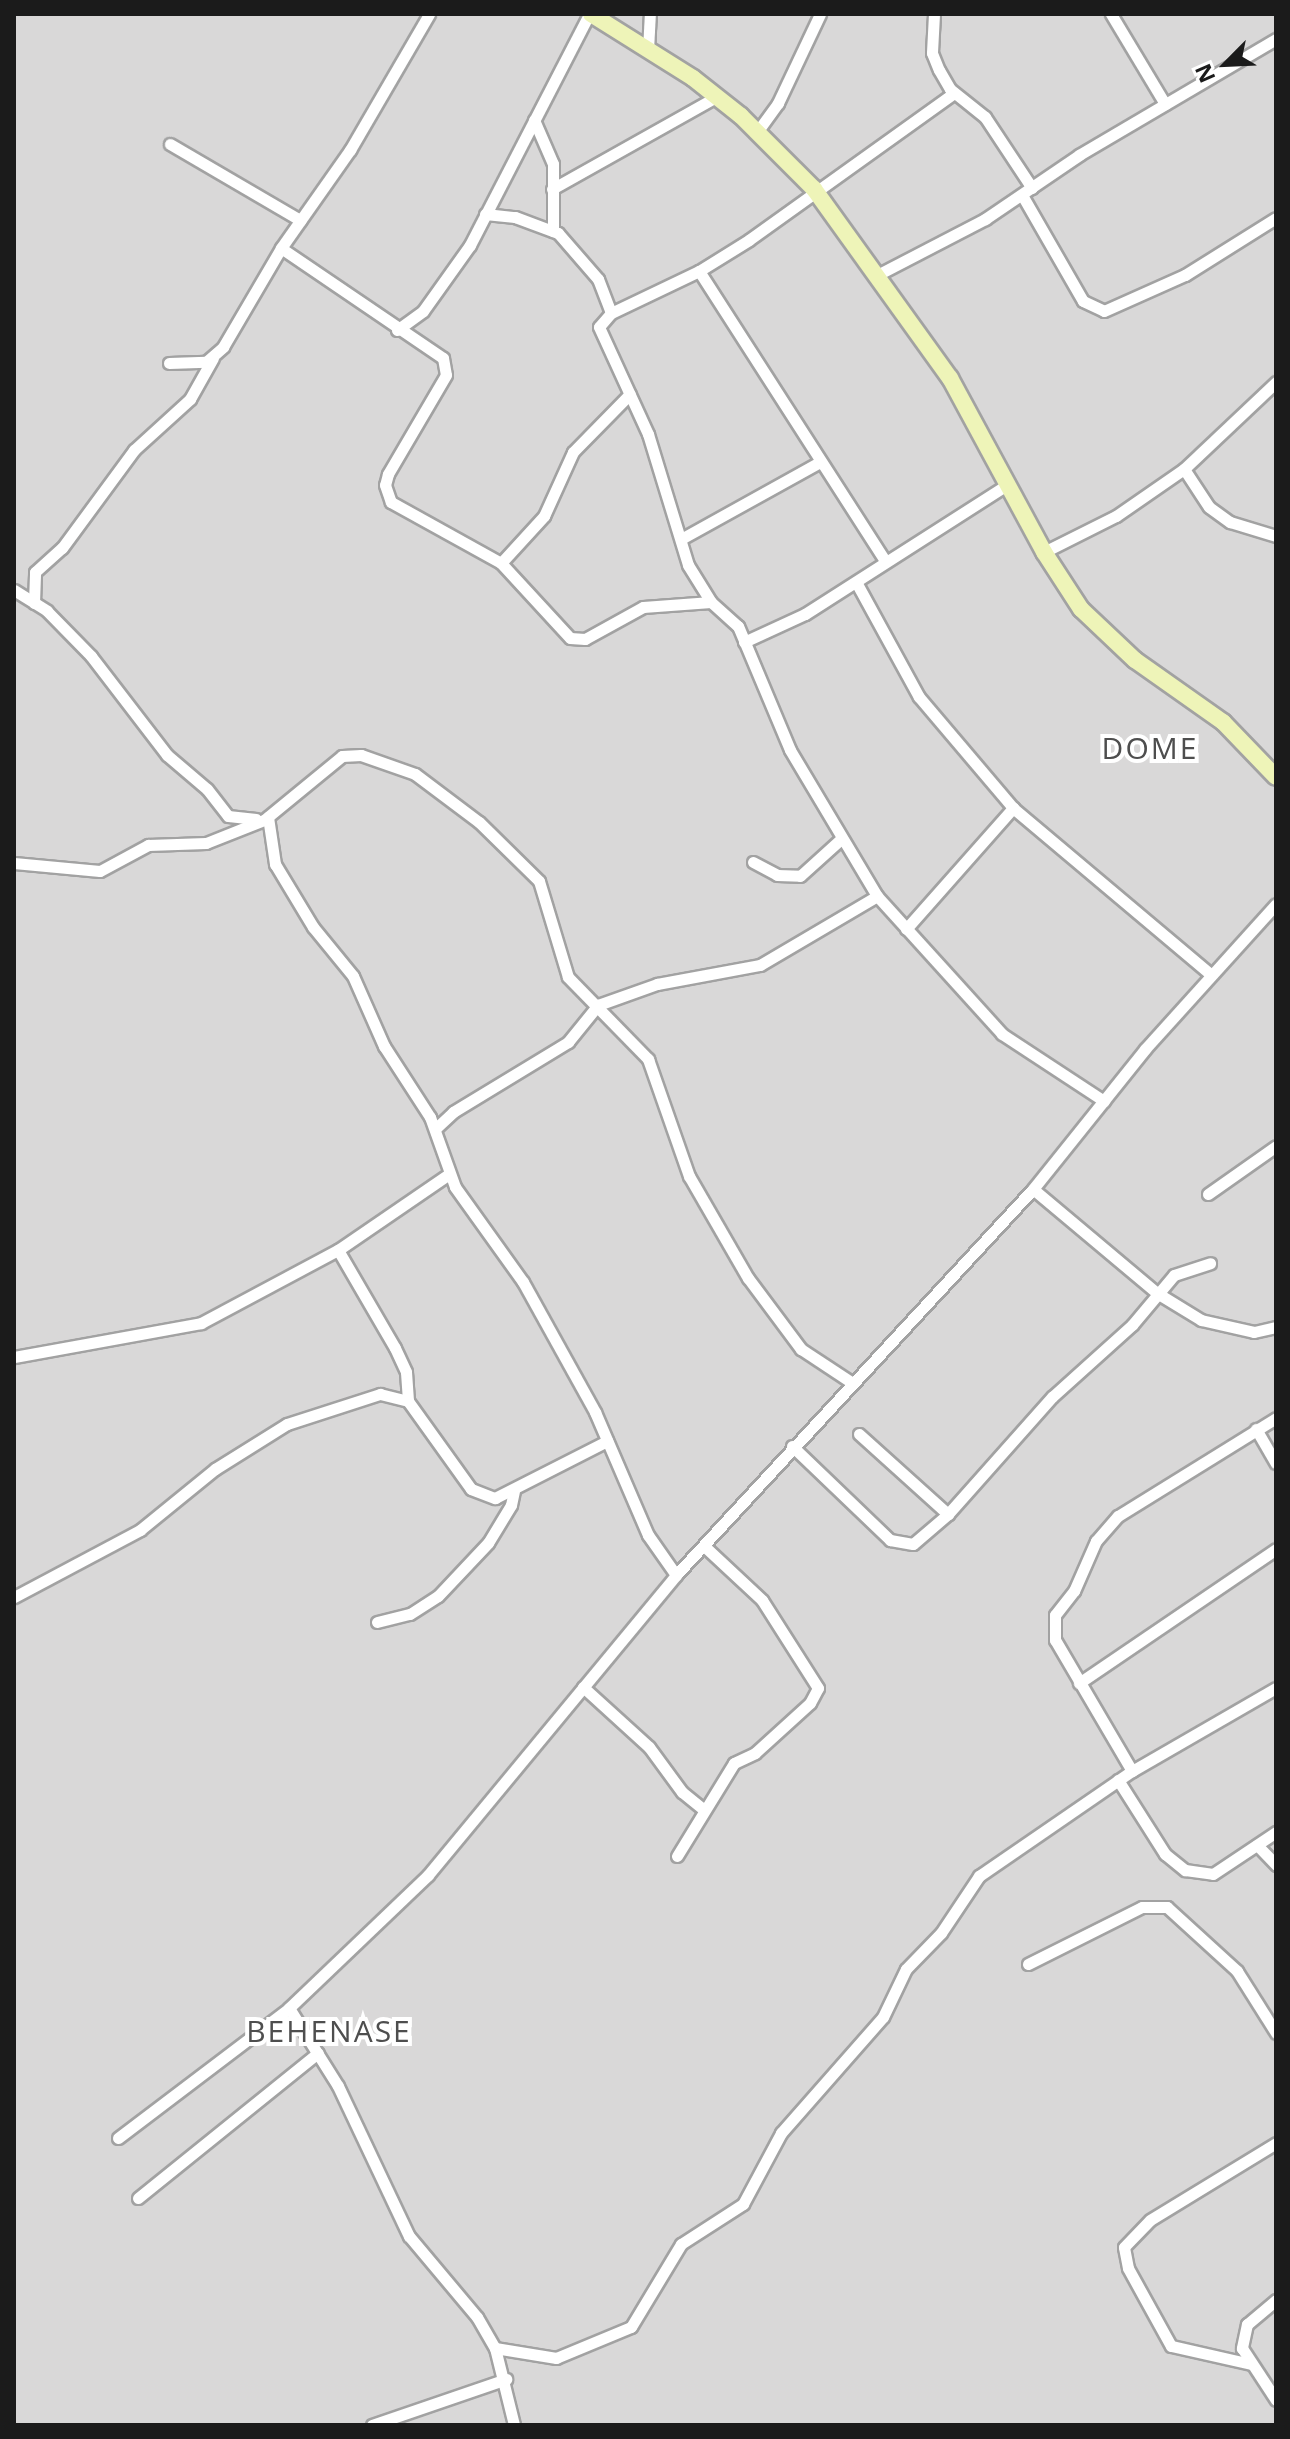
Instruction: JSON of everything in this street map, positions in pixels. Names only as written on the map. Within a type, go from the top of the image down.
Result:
[{"type":"street","points":[[34,603],[35,572],[62,548],[134,450],[190,399],[281,248],[328,186],[429,14]]},
{"type":"street","points":[[397,330],[423,311],[485,214],[590,14],[716,97],[757,132],[814,189],[950,378],[1044,552],[1081,609],[1112,641],[1223,722],[1276,777]]},
{"type":"street","points":[[648,50],[650,14]]},
{"type":"street","points":[[757,132],[778,103],[820,14]]},
{"type":"street","points":[[934,14],[932,57],[954,93],[985,117],[1083,301],[1104,311],[1185,275],[1276,218]]},
{"type":"street","points":[[1111,14],[1165,104]]},
{"type":"street","points":[[877,275],[1027,192],[1165,104],[1276,39]]},
{"type":"street","points":[[711,602],[688,565],[648,434],[599,327],[611,313],[699,271],[954,93]]},
{"type":"street","points":[[552,189],[716,97]]},
{"type":"street","points":[[534,120],[553,164],[553,231]]},
{"type":"street","points":[[170,144],[300,220]]},
{"type":"street","points":[[485,214],[515,217],[553,231],[598,279],[611,313]]},
{"type":"street","points":[[281,248],[397,330],[443,358],[446,375],[388,474],[386,495],[501,563],[560,629],[577,640],[643,607],[711,602],[725,609],[744,642],[790,750],[877,896],[1002,1034],[1104,1101]]},
{"type":"street","points":[[699,271],[885,561]]},
{"type":"street","points":[[169,363],[198,364],[213,357]]},
{"type":"street","points":[[1044,552],[1116,516],[1184,469],[1276,382]]},
{"type":"street","points":[[501,563],[544,516],[573,452],[630,394]]},
{"type":"street","points":[[681,539],[820,462]]},
{"type":"street","points":[[1184,469],[1209,507],[1230,522],[1276,536]]},
{"type":"street","points":[[744,642],[774,631],[856,582],[1008,484]]},
{"type":"street","points":[[856,582],[919,697],[1013,808],[1211,975]]},
{"type":"street","points":[[14,590],[34,603],[91,656],[167,755],[207,789],[228,816],[266,818]]},
{"type":"street","points":[[14,863],[100,871],[148,845],[206,843],[266,818],[342,756],[361,755],[415,774],[479,822],[539,881],[568,977],[648,1059],[689,1176],[748,1278],[801,1349],[851,1382]]},
{"type":"street","points":[[906,929],[1013,808]]},
{"type":"street","points":[[266,818],[275,864],[313,927],[353,976],[384,1046],[435,1129],[449,1174],[523,1282],[607,1441],[648,1535],[676,1575]]},
{"type":"street","points":[[753,862],[777,875],[800,876],[841,839]]},
{"type":"street","points":[[435,1129],[453,1112],[568,1042],[598,1005],[657,984],[760,965],[877,896]]},
{"type":"street","points":[[118,2138],[289,2008],[428,1875],[676,1575],[851,1382],[1033,1189],[1211,975],[1276,904]]},
{"type":"street","points":[[1208,1194],[1276,1146]]},
{"type":"street","points":[[14,1357],[201,1323],[338,1250],[449,1174]]},
{"type":"street","points":[[1033,1189],[1157,1293],[1206,1323],[1254,1332],[1276,1327]]},
{"type":"street","points":[[338,1250],[395,1348],[408,1380],[408,1401],[471,1489],[495,1498],[607,1441]]},
{"type":"street","points":[[792,1446],[897,1545],[913,1544],[948,1514],[1046,1403],[1132,1325],[1157,1293],[1181,1271],[1210,1263]]},
{"type":"street","points":[[14,1597],[140,1530],[215,1469],[287,1424],[380,1394],[408,1401]]},
{"type":"street","points":[[1132,1771],[1055,1640],[1052,1623],[1081,1580],[1105,1528],[1276,1418]]},
{"type":"street","points":[[1256,1429],[1276,1463]]},
{"type":"street","points":[[859,1434],[948,1514]]},
{"type":"street","points":[[377,1622],[410,1614],[438,1596],[488,1543],[511,1505],[514,1491]]},
{"type":"street","points":[[677,1856],[734,1763],[755,1753],[810,1703],[818,1688],[762,1600],[704,1546]]},
{"type":"street","points":[[1079,1683],[1276,1549]]},
{"type":"street","points":[[583,1687],[649,1747],[682,1792],[703,1809]]},
{"type":"street","points":[[495,2348],[556,2358],[631,2327],[681,2244],[743,2204],[781,2133],[883,2017],[906,1969],[941,1933],[979,1876],[1132,1771],[1276,1688]]},
{"type":"street","points":[[1118,1780],[1165,1854],[1185,1870],[1213,1874],[1276,1832]]},
{"type":"street","points":[[1257,1845],[1276,1865]]},
{"type":"street","points":[[1028,1964],[1142,1907],[1167,1907],[1237,1971],[1276,2033]]},
{"type":"street","points":[[289,2008],[318,2053],[409,2236],[477,2317],[495,2348],[506,2379],[514,2425]]},
{"type":"street","points":[[138,2198],[318,2053]]},
{"type":"street","points":[[1251,2364],[1171,2346],[1128,2268],[1124,2247],[1150,2220],[1276,2143]]},
{"type":"street","points":[[1276,2300],[1256,2313],[1242,2335],[1251,2364],[1276,2400]]},
{"type":"street","points":[[372,2425],[506,2379]]},
{"type":"shaded area","points":[[14,14],[1276,14],[1276,2425],[14,2425]]},
{"type":"district","name":"DOME","points":[[1150,748]]},
{"type":"district","name":"BEHENASE","points":[[329,2031]]}]
